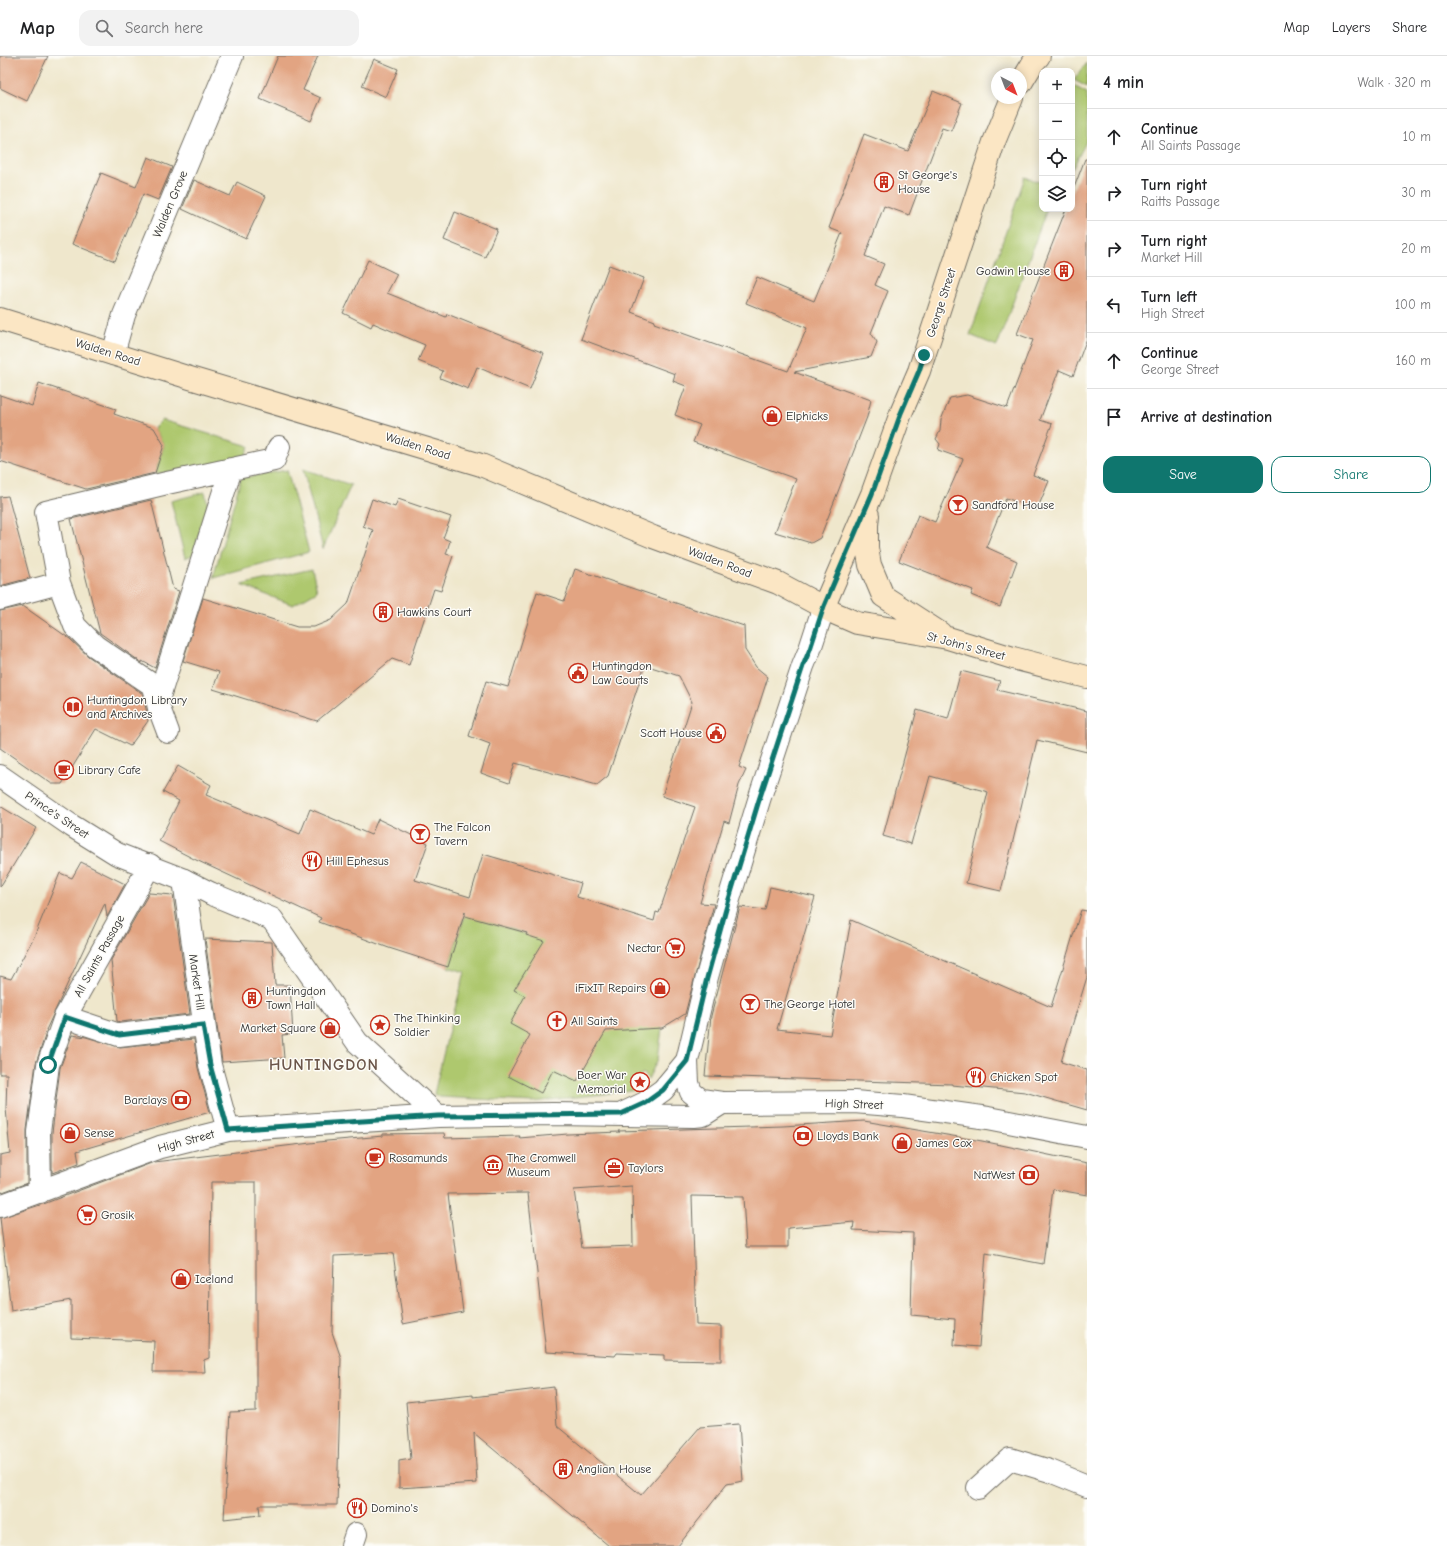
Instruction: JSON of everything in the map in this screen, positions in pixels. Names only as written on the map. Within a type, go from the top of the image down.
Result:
[{"type":"main road","points":[[1027,73],[1039,56]]},
{"type":"main road","name":"George Street","points":[[829,609],[898,420],[919,371],[994,142],[1010,104]]},
{"type":"main road","name":"Walden Road","points":[[0,318],[190,378],[481,465],[653,537],[778,583],[829,609]]},
{"type":"main road","points":[[872,494],[866,525],[867,548],[870,565],[883,596],[948,638]]},
{"type":"main road","name":"St John's Street","points":[[829,609],[857,623],[948,638],[1013,658],[1087,677]]},
{"type":"street","name":"Walden Grove","points":[[113,354],[124,315],[232,56]]},
{"type":"street","points":[[168,732],[159,708],[154,686],[95,646],[75,626],[59,583],[46,512],[167,483],[274,460],[279,447]]},
{"type":"street","points":[[158,700],[231,469]]},
{"type":"street","points":[[0,599],[59,583]]},
{"type":"street","name":"George Street","points":[[722,1103],[700,1100],[691,1092],[688,1083],[687,1061],[707,978],[744,848],[796,688],[810,649],[829,609]]},
{"type":"street","name":"Prince's Street","points":[[0,776],[72,826],[118,854],[150,865]]},
{"type":"street","points":[[150,865],[212,894],[272,919],[357,1042],[438,1116]]},
{"type":"street","name":"All Saints Passage","points":[[40,1192],[39,1132],[48,1065],[65,1017],[150,865]]},
{"type":"street","name":"Market Hill","points":[[184,880],[203,1025],[210,1065],[228,1130]]},
{"type":"street","points":[[65,1017],[119,1035],[203,1025]]},
{"type":"street","name":"High Street","points":[[621,1114],[645,1103],[663,1090],[687,1061]]},
{"type":"street","name":"High Street","points":[[0,1206],[160,1147],[228,1130],[438,1116],[621,1114],[694,1116],[703,1115],[722,1103],[854,1102],[882,1104],[988,1118],[1087,1137]]},
{"type":"street","points":[[978,1488],[1010,1459],[1050,1471],[1087,1486]]},
{"type":"green space","points":[[1087,63],[1087,87],[1075,81]]},
{"type":"green space","points":[[1075,87],[1087,93],[1087,140],[1075,163]]},
{"type":"green space","points":[[1025,177],[1039,182],[1039,212],[1046,212],[997,346],[970,335]]},
{"type":"green space","points":[[162,420],[249,446],[244,460],[155,474],[164,445],[154,428]]},
{"type":"green space","points":[[303,469],[351,485],[323,549]]},
{"type":"green space","points":[[287,470],[309,552],[213,578],[241,478]]},
{"type":"green space","points":[[205,492],[208,506],[193,555],[185,558],[171,501]]},
{"type":"green space","points":[[312,569],[317,591],[293,605],[241,585]]},
{"type":"green space","points":[[465,915],[624,966],[662,1028],[658,1059],[648,1079],[643,1073],[631,1084],[637,1090],[533,1102],[440,1097],[434,1094],[448,1034],[465,972],[448,967]]},
{"type":"building","points":[[0,56],[48,56],[27,101],[0,88]]},
{"type":"building","points":[[278,56],[318,56],[303,90],[321,98],[311,121],[260,99]]},
{"type":"building","points":[[374,59],[398,69],[386,97],[362,86]]},
{"type":"building","points":[[933,91],[962,103],[951,131],[942,128],[909,215],[884,206],[865,256],[884,264],[875,285],[888,291],[871,333],[877,342],[871,357],[794,372],[871,400],[867,417],[820,538],[811,543],[775,532],[796,479],[693,442],[700,425],[675,415],[686,386],[673,381],[675,374],[581,339],[609,265],[644,278],[631,312],[655,321],[654,323],[788,371],[807,328],[746,303],[757,277],[814,301],[842,233],[829,228],[864,134],[908,151]]},
{"type":"building","points":[[148,157],[172,167],[158,200],[143,194],[115,261],[72,244],[101,173],[136,187]]},
{"type":"building","points":[[1085,159],[1087,159],[1087,338],[1073,376],[1059,370],[1040,420],[1052,424],[1033,475],[1049,481],[1037,510],[1006,498],[986,547],[1017,561],[1000,607],[971,595],[973,590],[899,561],[918,515],[935,522],[963,459],[938,450],[940,444],[936,439],[940,431],[941,420],[950,398],[967,395],[1007,408],[1033,340],[1017,334],[1065,212],[1075,212],[1075,185]]},
{"type":"building","points":[[194,180],[230,196],[237,182],[266,196],[246,239],[182,209]]},
{"type":"building","points":[[455,212],[497,229],[485,257],[444,240]]},
{"type":"building","points":[[368,260],[397,274],[387,293],[446,317],[447,314],[544,353],[530,389],[477,367],[468,389],[440,378],[443,371],[418,361],[425,345],[373,323],[371,327],[343,313]]},
{"type":"building","points":[[39,383],[116,409],[114,414],[154,428],[164,445],[155,473],[86,489],[0,461],[0,395],[32,406]]},
{"type":"building","points":[[8,496],[30,578],[0,586],[0,497]]},
{"type":"building","name":"Hawkins Court","points":[[372,499],[395,507],[398,499],[451,517],[443,538],[450,541],[446,554],[453,556],[441,591],[434,589],[409,665],[392,659],[317,721],[213,689],[219,672],[183,661],[203,598],[297,627],[314,627],[331,620],[348,604],[373,530],[363,526]]},
{"type":"building","points":[[151,500],[173,589],[179,591],[155,668],[142,661],[142,663],[100,633],[71,519]]},
{"type":"building","points":[[575,569],[744,626],[745,650],[756,667],[768,677],[739,767],[746,770],[739,785],[729,823],[724,821],[700,903],[714,904],[685,1014],[662,1028],[606,1031],[577,1081],[553,1070],[541,1093],[508,1076],[530,1035],[510,1024],[525,996],[514,990],[544,941],[526,935],[527,933],[465,916],[465,912],[448,967],[389,948],[319,922],[321,918],[194,859],[159,841],[179,801],[163,792],[178,766],[211,785],[206,795],[300,834],[310,809],[371,835],[378,819],[428,843],[415,880],[470,897],[483,854],[581,883],[577,897],[654,921],[656,912],[659,913],[695,807],[662,796],[692,702],[679,676],[645,665],[608,776],[597,785],[515,763],[509,783],[481,773],[490,744],[469,736],[486,681],[508,687],[537,592],[564,601]]},
{"type":"building","name":"Huntingdon Library and Archives","points":[[23,606],[70,639],[88,656],[143,694],[148,721],[130,746],[96,729],[62,784],[52,784],[0,748],[0,611]]},
{"type":"building","points":[[961,671],[1000,681],[997,690],[1087,711],[1087,752],[1037,740],[1001,891],[966,883],[988,792],[930,776],[911,844],[883,836],[917,710],[948,719]]},
{"type":"building","points":[[0,806],[36,828],[0,887]]},
{"type":"building","points":[[81,862],[125,884],[107,917],[105,903],[46,1030],[36,1063],[27,1130],[27,1183],[0,1193],[0,1155],[10,1153],[6,1108],[7,1074],[0,1074],[0,976],[11,979],[35,935],[60,873],[72,878]]},
{"type":"building","points":[[770,887],[815,897],[777,1029],[830,1035],[851,920],[1051,1007],[1081,910],[1087,911],[1087,977],[1061,1062],[1087,1070],[1087,1110],[1025,1092],[952,1084],[705,1076],[711,1016],[740,907],[765,910]]},
{"type":"building","points":[[149,893],[173,895],[190,1014],[120,1022],[117,1021],[111,960]]},
{"type":"building","name":"Huntingdon Town Hall","points":[[205,939],[272,942],[275,985],[290,985],[293,1034],[282,1035],[284,1058],[222,1062]]},
{"type":"building","points":[[72,1035],[86,1037],[120,1047],[194,1039],[198,1068],[210,1112],[77,1151],[79,1163],[52,1173],[52,1133],[60,1068]]},
{"type":"building","points":[[864,1121],[982,1141],[1087,1163],[1087,1195],[1053,1189],[1043,1264],[986,1253],[979,1347],[954,1345],[955,1319],[911,1315],[913,1233],[853,1230],[854,1222],[788,1228],[788,1247],[746,1247],[743,1197],[692,1196],[696,1325],[721,1326],[721,1361],[664,1360],[664,1355],[617,1353],[615,1356],[546,1352],[528,1193],[448,1194],[463,1312],[403,1324],[393,1253],[334,1256],[332,1332],[341,1358],[337,1505],[259,1505],[260,1515],[224,1519],[230,1412],[256,1411],[256,1182],[211,1182],[209,1358],[204,1360],[205,1372],[153,1372],[154,1341],[71,1338],[71,1300],[11,1311],[0,1218],[46,1203],[154,1162],[327,1141],[383,1136],[383,1134],[444,1133],[445,1138],[520,1136],[519,1138],[620,1132],[618,1131],[783,1126]],"holes":[[[632,1186],[633,1246],[582,1248],[574,1190]]]},
{"type":"building","name":"Anglian House","points":[[554,1387],[557,1426],[641,1495],[700,1427],[739,1424],[743,1481],[727,1484],[678,1546],[609,1546],[474,1433],[477,1483],[399,1488],[399,1461],[411,1459],[406,1402],[473,1395],[473,1397]]},
{"type":"place","name":"St George's House","points":[[884,182]]},
{"type":"place","name":"Godwin House","points":[[1064,271]]},
{"type":"place","name":"Elphicks","points":[[772,416]]},
{"type":"place","name":"Sandford House","points":[[958,505]]},
{"type":"place","name":"Hawkins Court","points":[[383,612]]},
{"type":"place","name":"Huntingdon Law Courts","points":[[578,673]]},
{"type":"place","name":"Huntingdon Library and Archives","points":[[73,707]]},
{"type":"place","name":"Scott House","points":[[716,733]]},
{"type":"place","name":"Library Cafe","points":[[64,770]]},
{"type":"place","name":"The Falcon Tavern","points":[[420,834]]},
{"type":"place","name":"Hill Ephesus","points":[[312,861]]},
{"type":"place","name":"Nectar","points":[[675,948]]},
{"type":"place","name":"iFixIT Repairs","points":[[660,988]]},
{"type":"place","name":"Huntingdon Town Hall","points":[[252,998]]},
{"type":"place","name":"The George Hotel","points":[[750,1004]]},
{"type":"place","name":"All Saints","points":[[557,1021]]},
{"type":"place","name":"The Thinking Soldier","points":[[380,1025]]},
{"type":"place","name":"Market Square","points":[[330,1028]]},
{"type":"place","name":"Chicken Spot","points":[[976,1077]]},
{"type":"place","name":"Boer War Memorial","points":[[640,1082]]},
{"type":"place","name":"Barclays","points":[[181,1100]]},
{"type":"place","name":"Sense","points":[[70,1133]]},
{"type":"place","name":"Lloyds Bank","points":[[803,1136]]},
{"type":"place","name":"James Cox","points":[[902,1143]]},
{"type":"place","name":"Rosamunds","points":[[375,1158]]},
{"type":"place","name":"The Cromwell Museum","points":[[493,1165]]},
{"type":"place","name":"Taylors","points":[[614,1168]]},
{"type":"place","name":"NatWest","points":[[1029,1175]]},
{"type":"place","name":"Grosik","points":[[87,1215]]},
{"type":"place","name":"Iceland","points":[[181,1279]]},
{"type":"place","name":"Anglian House","points":[[563,1469]]},
{"type":"place","name":"Domino's","points":[[357,1508]]},
{"type":"district","name":"HUNTINGDON","points":[[324,1065]]},
{"type":"route","points":[[48,1065],[65,1017],[119,1035],[203,1025],[210,1065],[228,1130],[438,1116],[621,1114],[645,1103],[663,1090],[687,1061],[707,978],[726,909],[759,800],[803,666],[824,606],[872,494],[901,413],[919,371],[924,355]]}]
